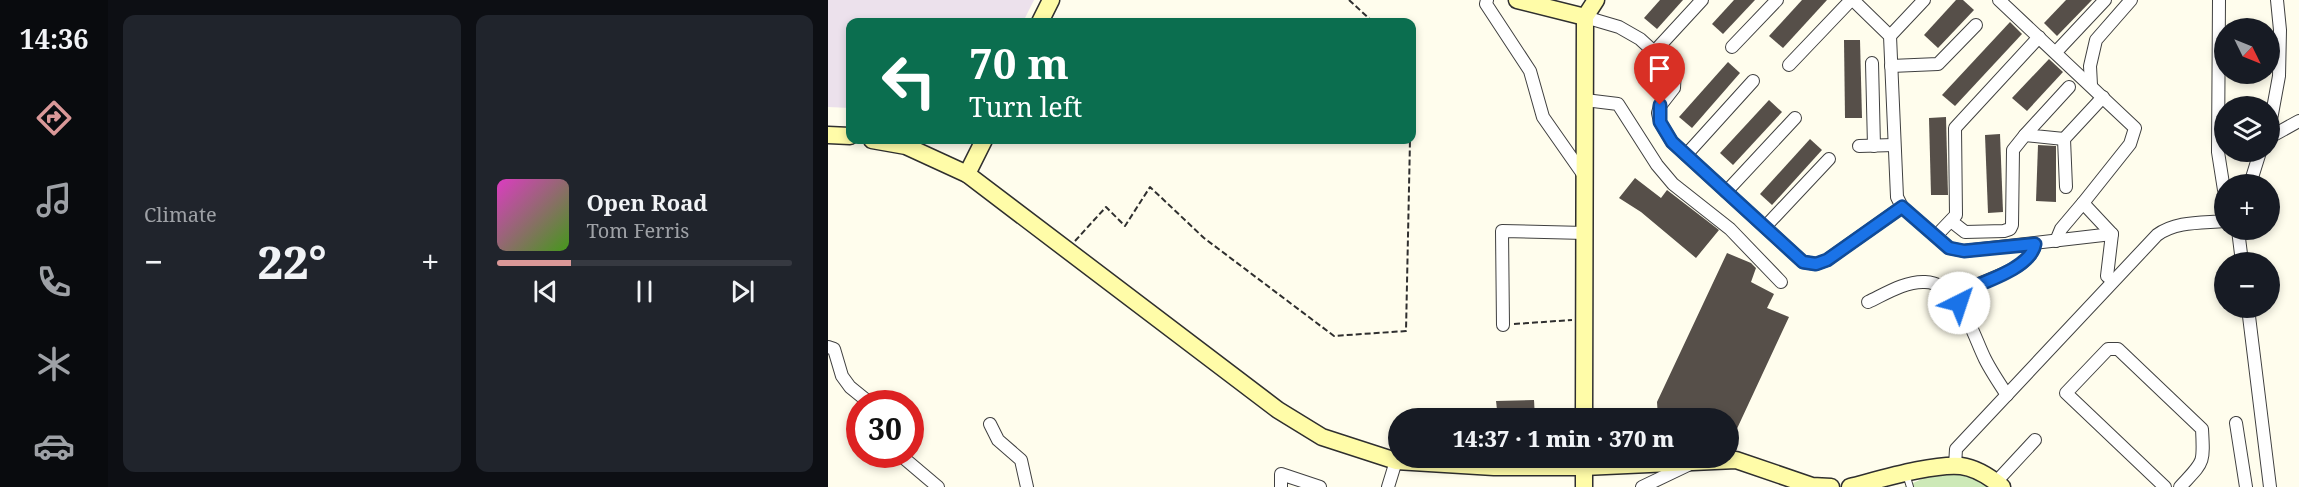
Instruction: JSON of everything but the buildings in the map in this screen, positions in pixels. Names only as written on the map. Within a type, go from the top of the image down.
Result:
[{"type":"street","points":[[1042,18],[1051,0]]},
{"type":"street","points":[[1487,0],[1486,4],[1530,71],[1543,117],[1585,177]]},
{"type":"street","points":[[1517,0],[1619,27],[1640,39],[1675,71],[1674,88],[1660,105],[1660,122],[1672,142],[1803,262],[1816,264],[1827,260],[1902,207]]},
{"type":"street","points":[[1584,408],[1585,17],[1596,0]]},
{"type":"street","points":[[1654,52],[1702,0]]},
{"type":"street","points":[[1732,47],[1777,0]]},
{"type":"street","points":[[1789,66],[1852,0],[1890,36],[1896,197],[1902,207],[1949,248],[1964,251],[2112,234]]},
{"type":"street","points":[[1890,36],[1924,0]]},
{"type":"street","points":[[1999,0],[2134,128],[2130,144],[2061,229],[2056,241]]},
{"type":"street","points":[[2056,52],[2105,0]]},
{"type":"street","points":[[2091,85],[2090,66],[2096,40],[2132,0]]},
{"type":"street","points":[[2218,0],[2218,152],[2221,174]]},
{"type":"street","points":[[2275,96],[2279,76],[2280,30],[2277,0]]},
{"type":"street","points":[[1891,66],[1938,64],[1976,25]]},
{"type":"street","points":[[1936,236],[1956,215],[1955,128],[2039,37]]},
{"type":"street","points":[[1872,63],[1874,146]]},
{"type":"street","points":[[1686,155],[1753,81]]},
{"type":"street","points":[[1950,221],[1965,232],[2010,229],[2012,225],[2013,150],[2069,87]]},
{"type":"street","points":[[2066,187],[2064,139],[2103,97]]},
{"type":"street","points":[[1585,100],[1618,104],[1657,165],[1673,183],[1731,229],[1781,282]]},
{"type":"street","points":[[1726,192],[1795,118]]},
{"type":"street","points":[[2280,132],[2299,121]]},
{"type":"street","points":[[828,135],[846,136]]},
{"type":"street","points":[[2025,135],[2064,139]]},
{"type":"street","points":[[895,144],[906,146],[967,174],[1278,410],[1322,437],[1388,458]]},
{"type":"street","points":[[967,174],[982,144]]},
{"type":"street","points":[[1859,146],[1894,145]]},
{"type":"street","points":[[1765,227],[1829,159]]},
{"type":"street","points":[[2083,203],[2112,234],[2107,276],[2113,281]]},
{"type":"street","points":[[1955,466],[1956,449],[2113,281],[2165,229],[2184,224],[2214,222]]},
{"type":"street","points":[[1503,325],[1502,231],[1585,233]]},
{"type":"street","points":[[1954,297],[2018,266],[2034,252],[2035,244]]},
{"type":"street","points":[[1868,302],[1907,285],[1927,282],[1954,297],[1986,361],[2007,395]]},
{"type":"street","points":[[2249,318],[2270,487]]},
{"type":"street","points":[[828,347],[834,349],[842,376],[854,390]]},
{"type":"street","points":[[2165,487],[2066,393],[2108,349],[2118,349],[2202,429],[2204,459],[2180,487]]},
{"type":"street","points":[[2236,423],[2246,487]]},
{"type":"street","points":[[990,424],[998,440],[1021,460],[1027,487]]},
{"type":"street","points":[[1850,487],[1908,480],[1928,469],[1955,466],[1986,474],[1999,485],[2035,440]]},
{"type":"street","points":[[1739,461],[1812,486],[1831,487]]},
{"type":"street","points":[[916,468],[938,487]]},
{"type":"street","points":[[1388,487],[1394,468]]},
{"type":"street","points":[[1584,468],[1584,487]]},
{"type":"street","points":[[1642,487],[1682,468]]},
{"type":"street","points":[[1281,487],[1281,474],[1320,487]]},
{"type":"path","points":[[1349,0],[1369,18]]},
{"type":"path","points":[[1072,244],[1106,207],[1125,226],[1150,187],[1204,238],[1334,336],[1406,331],[1410,144]]},
{"type":"path","points":[[1503,325],[1585,319]]},
{"type":"shaded area","points":[[828,0],[1034,0],[1025,18],[846,18],[846,108],[828,107]]},
{"type":"green space","points":[[1963,472],[1991,487],[1904,487],[1931,475]]},
{"type":"route","points":[[1660,105],[1660,122],[1672,142],[1803,262],[1816,264],[1827,260],[1902,207],[1949,248],[1964,251],[2035,244],[2034,252],[2018,266],[1959,293],[1954,297],[1959,303]]}]
